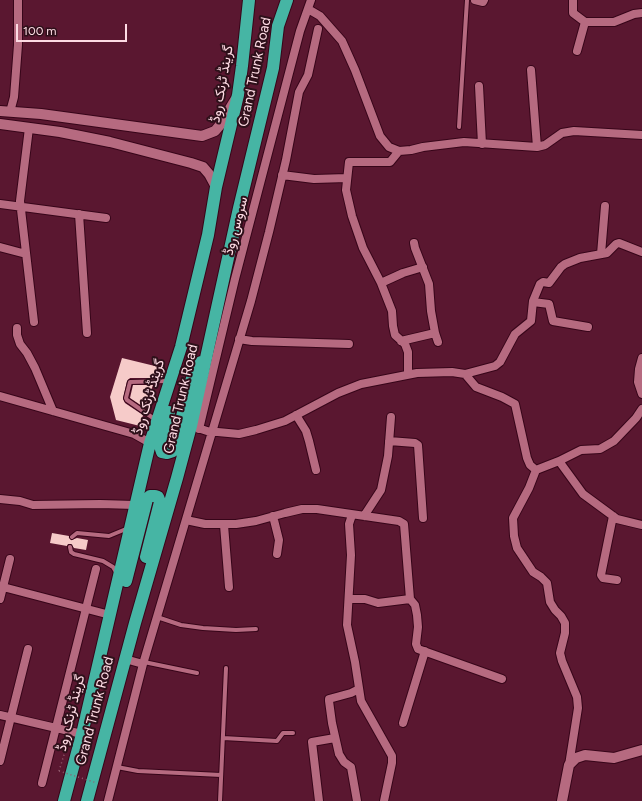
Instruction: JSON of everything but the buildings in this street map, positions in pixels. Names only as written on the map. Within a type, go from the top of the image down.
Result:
[{"type":"highway","points":[[278,26],[282,0]]},
{"type":"highway","name":"Grand Trunk Road","points":[[87,801],[135,623],[177,478],[195,428],[207,350],[239,208],[273,68],[278,26],[287,0]]},
{"type":"highway","name":"گرینڈ ٹرنک روڈ","points":[[64,801],[82,734],[150,443],[181,347],[208,235],[216,187],[238,94],[248,1]]},
{"type":"highway","points":[[181,347],[177,378],[160,446],[162,452],[167,453],[173,451],[192,378],[207,350]]},
{"type":"highway","points":[[110,613],[125,584],[147,498],[150,496],[158,497],[160,502],[139,586],[135,623]]},
{"type":"main road","points":[[5,111],[42,114],[202,136],[215,131],[238,94]]},
{"type":"main road","points":[[0,124],[110,142],[191,163],[203,167],[209,174],[216,187]]},
{"type":"main road","points":[[562,801],[569,765],[576,758],[585,755],[614,758],[642,750]]},
{"type":"street","points":[[5,111],[14,96],[18,45],[18,0]]},
{"type":"street","name":"سروس روڈ","points":[[195,428],[300,31],[310,0]]},
{"type":"street","points":[[475,0],[483,2],[484,0]]},
{"type":"street","points":[[574,0],[573,13],[585,22],[614,22],[634,14],[642,13]]},
{"type":"street","points":[[308,9],[320,16],[342,41],[355,70],[380,136],[388,147],[399,151],[464,142],[537,147],[545,145],[562,133],[574,131],[642,135]]},
{"type":"street","points":[[577,51],[585,22]]},
{"type":"street","points":[[108,801],[143,663],[267,240],[299,92],[308,74],[318,29]]},
{"type":"street","points":[[531,70],[537,147]]},
{"type":"street","points":[[479,86],[482,144]]},
{"type":"street","points":[[29,128],[20,206],[34,322]]},
{"type":"street","points":[[399,151],[390,162],[349,162],[346,190],[356,229],[363,248],[381,283],[392,311],[395,335],[405,344],[408,352],[408,374]]},
{"type":"street","points":[[282,175],[314,180],[347,178]]},
{"type":"street","points":[[0,204],[106,218]]},
{"type":"street","points":[[601,254],[605,206]]},
{"type":"street","points":[[79,214],[87,333]]},
{"type":"street","points":[[414,243],[429,284],[431,311],[438,342]]},
{"type":"street","points":[[195,428],[239,434],[285,421],[338,393],[361,384],[417,373],[452,372],[465,374],[495,366],[500,362],[515,334],[531,321],[533,302],[540,284],[544,282],[549,283],[561,267],[580,258],[607,253],[619,243],[642,252]]},
{"type":"street","points":[[0,247],[26,254]]},
{"type":"street","points":[[381,283],[403,273],[423,267]]},
{"type":"street","points":[[533,302],[549,304],[553,321],[588,327]]},
{"type":"street","points":[[17,328],[20,344],[27,352],[35,368],[53,411]]},
{"type":"street","points":[[401,341],[435,333]]},
{"type":"street","points":[[239,339],[252,341],[349,344]]},
{"type":"street","points":[[642,358],[638,382],[642,394]]},
{"type":"street","points":[[465,374],[476,387],[516,404],[527,458],[530,465],[536,470]]},
{"type":"street","points":[[0,396],[134,434],[150,443]]},
{"type":"street","points":[[569,765],[578,708],[577,697],[560,653],[565,633],[565,623],[550,602],[547,584],[541,577],[533,572],[517,548],[514,536],[513,518],[529,488],[536,470],[581,450],[600,449],[614,440],[636,418],[642,408]]},
{"type":"street","points":[[296,415],[306,431],[310,441],[316,470]]},
{"type":"street","points":[[364,516],[381,490],[388,456],[391,417]]},
{"type":"street","points":[[390,441],[418,445],[423,518]]},
{"type":"street","points":[[559,461],[583,494],[617,519],[642,525]]},
{"type":"street","points":[[0,499],[20,501],[32,505],[135,505]]},
{"type":"street","points":[[186,520],[205,524],[224,525],[256,521],[302,509],[399,521],[404,524],[410,599],[417,614],[418,627],[416,644],[418,649],[502,679]]},
{"type":"street","points":[[352,515],[348,532],[351,555],[348,625],[361,701],[392,756],[392,763],[384,801]]},
{"type":"street","points":[[273,516],[279,540],[277,554]]},
{"type":"street","points":[[613,516],[601,575],[603,578],[617,580]]},
{"type":"street","points":[[224,525],[229,587]]},
{"type":"street","points":[[0,599],[10,559]]},
{"type":"street","points":[[42,783],[96,569]]},
{"type":"street","points":[[3,587],[110,613]]},
{"type":"street","points":[[349,599],[364,599],[378,603],[410,599]]},
{"type":"street","points":[[0,761],[28,649]]},
{"type":"street","points":[[403,723],[425,651]]},
{"type":"street","points":[[125,659],[143,663]]},
{"type":"street","points":[[357,801],[351,767],[340,758],[332,723],[330,699],[359,689]]},
{"type":"street","points":[[0,715],[82,734]]},
{"type":"street","points":[[319,801],[312,742],[335,738]]},
{"type":"lane","points":[[459,127],[467,0]]},
{"type":"lane","points":[[158,422],[127,400],[126,398],[130,382],[169,381]]},
{"type":"lane","points":[[72,537],[77,534],[109,536],[122,532],[130,526]]},
{"type":"lane","points":[[70,547],[71,552],[74,554],[103,561],[113,567],[119,576]]},
{"type":"lane","points":[[157,617],[182,625],[202,628],[236,630],[256,629]]},
{"type":"lane","points":[[143,663],[197,673]]},
{"type":"lane","points":[[220,801],[226,668]]},
{"type":"lane","points":[[223,738],[277,741],[283,733],[293,733]]},
{"type":"lane","points":[[117,767],[138,770],[221,775]]},
{"type":"path","points":[[67,744],[59,771],[97,783]]}]
